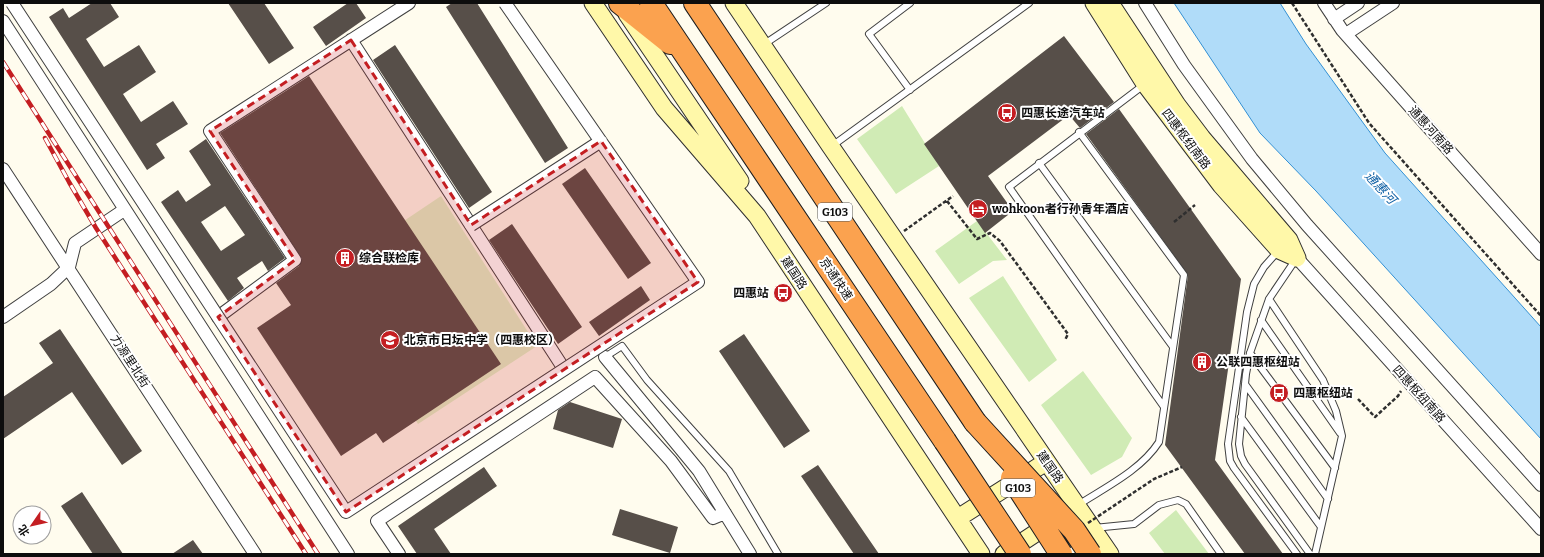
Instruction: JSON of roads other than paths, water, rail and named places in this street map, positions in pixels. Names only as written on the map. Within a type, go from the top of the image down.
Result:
[{"type":"highway","points":[[620,3],[684,53]]},
{"type":"highway","name":"京通快速","points":[[652,3],[1020,554]]},
{"type":"highway","name":"G103","points":[[695,3],[976,422],[1061,554]]},
{"type":"highway","points":[[976,422],[1074,530],[1090,554]]},
{"type":"main road","name":"建国路","points":[[593,3],[664,108],[757,216],[958,518],[978,553]]},
{"type":"main road","points":[[620,3],[743,186],[757,216]]},
{"type":"main road","name":"建国路","points":[[734,3],[1077,506],[1087,528],[1110,554]]},
{"type":"main road","name":"四惠枢纽南路","points":[[1094,3],[1145,84],[1221,185],[1297,258]]},
{"type":"main road","name":"四惠枢纽南路","points":[[1110,3],[1177,105],[1284,245]]},
{"type":"main road","points":[[958,518],[1046,462]]},
{"type":"main road","points":[[1004,554],[1077,506]]},
{"type":"main road","points":[[1054,554],[1087,528]]},
{"type":"street","points":[[12,3],[346,512],[698,282],[506,3]]},
{"type":"street","points":[[218,317],[295,260],[210,131],[409,3]]},
{"type":"street","points":[[1145,3],[1184,66],[1252,159],[1312,230],[1541,485]]},
{"type":"street","name":"通惠河南路","points":[[1324,3],[1346,34],[1541,254]]},
{"type":"street","points":[[1334,19],[1358,3]]},
{"type":"street","points":[[1346,34],[1393,3]]},
{"type":"street","points":[[3,22],[348,554]]},
{"type":"street","points":[[351,40],[564,369]]},
{"type":"street","points":[[471,225],[601,140]]},
{"type":"street","name":"力源里北街","points":[[3,168],[255,554]]},
{"type":"street","points":[[3,317],[51,284],[68,267],[75,243],[124,210]]},
{"type":"street","name":"四惠枢纽南路","points":[[1297,258],[1541,529]]},
{"type":"street","points":[[605,356],[699,472],[750,554]]},
{"type":"street","points":[[399,554],[377,521],[594,377],[671,461],[713,518],[725,513]]},
{"type":"lane","points":[[762,46],[826,3]]},
{"type":"lane","points":[[910,3],[869,34],[910,90]]},
{"type":"lane","points":[[831,147],[1027,3]]},
{"type":"lane","points":[[1145,84],[1079,132],[1009,187],[1164,407]]},
{"type":"lane","points":[[1077,506],[1142,463],[1152,453],[1159,442],[1184,275],[1079,132]]},
{"type":"lane","points":[[1039,163],[1173,347]]},
{"type":"lane","points":[[1284,245],[1264,267],[1254,284],[1247,312],[1228,444],[1228,453],[1234,468],[1297,554]]},
{"type":"lane","points":[[1297,258],[1269,299],[1250,353],[1241,417],[1239,444],[1241,456],[1310,554]]},
{"type":"lane","points":[[1269,299],[1323,380],[1336,411],[1342,436],[1315,554]]},
{"type":"lane","points":[[1261,320],[1342,436]]},
{"type":"lane","points":[[605,356],[622,346],[647,380],[729,471],[778,554]]},
{"type":"lane","points":[[1250,353],[1335,468]]},
{"type":"lane","points":[[1245,384],[1328,500]]},
{"type":"lane","points":[[1241,417],[1321,527]]},
{"type":"lane","points":[[1087,528],[1134,524],[1159,505],[1178,500],[1186,504],[1221,554]]},
{"type":"water","name":"通惠河","points":[[1174,3],[1280,3],[1306,44],[1385,153],[1541,327],[1541,439],[1316,191],[1260,133]]},
{"type":"railway","points":[[3,62],[318,554]]},
{"type":"railway","points":[[45,138],[96,228],[306,554]]},
{"type":"place","name":"四惠长途汽车站","points":[[1007,113]]},
{"type":"place","name":"wohkoon者行孙青年酒店","points":[[978,209]]},
{"type":"place","name":"综合联检库","points":[[345,258]]},
{"type":"place","name":"四惠站","points":[[783,293]]},
{"type":"place","name":"北京市日坛中学（四惠校区）","points":[[390,340]]},
{"type":"place","name":"公联四惠枢纽站","points":[[1202,362]]},
{"type":"place","name":"四惠枢纽站","points":[[1279,393]]}]
